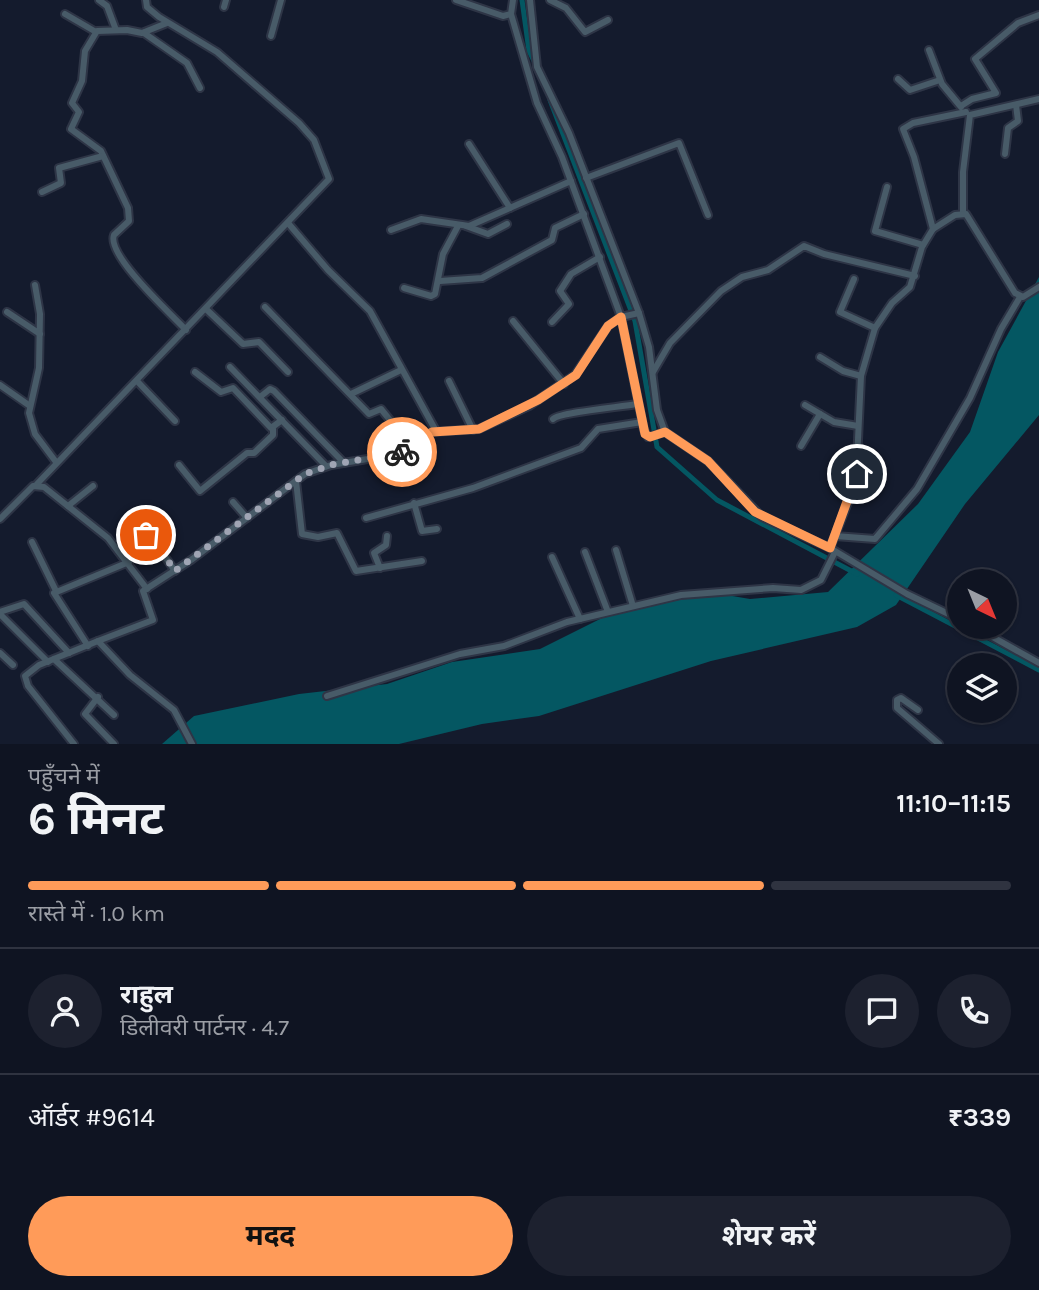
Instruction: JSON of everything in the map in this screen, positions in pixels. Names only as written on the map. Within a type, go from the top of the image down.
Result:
[{"type":"street","points":[[99,0],[106,4],[116,30]]},
{"type":"street","points":[[0,519],[137,381],[329,180],[313,138],[217,52],[167,23],[148,8],[146,0]]},
{"type":"street","points":[[271,36],[281,0]]},
{"type":"street","points":[[456,0],[503,16],[510,14]]},
{"type":"street","points":[[513,0],[510,14],[537,103],[600,257],[631,315],[637,404],[645,434],[658,435],[708,461],[755,512],[834,551],[907,594],[947,613]]},
{"type":"street","points":[[530,0],[537,67],[550,87],[586,178],[631,315],[653,372],[658,435]]},
{"type":"street","points":[[550,0],[566,8],[585,32],[608,20]]},
{"type":"street","points":[[65,13],[96,32],[116,30],[144,33],[187,63],[200,88]]},
{"type":"street","points":[[961,106],[972,99],[996,93],[993,84],[975,64],[977,57],[1018,23],[1039,15]]},
{"type":"street","points":[[144,33],[167,23]]},
{"type":"street","points":[[96,32],[85,52],[82,81],[72,103],[79,112],[71,129],[100,150],[131,216],[111,241],[130,270],[186,330]]},
{"type":"street","points":[[929,50],[940,80],[968,114],[962,213]]},
{"type":"street","points":[[898,79],[910,90],[940,80]]},
{"type":"street","points":[[933,229],[914,157],[903,129],[913,123],[1016,106],[1039,99]]},
{"type":"street","points":[[1005,154],[1008,128],[1018,121],[1016,106]]},
{"type":"street","points":[[586,178],[679,143],[708,215]]},
{"type":"street","points":[[469,144],[510,208]]},
{"type":"street","points":[[42,192],[61,183],[59,168],[103,156]]},
{"type":"street","points":[[404,288],[433,296],[440,281],[442,257],[462,226],[571,181]]},
{"type":"street","points":[[887,187],[874,229],[923,245]]},
{"type":"street","points":[[327,696],[460,654],[504,646],[580,619],[633,606],[691,593],[801,590],[821,580],[834,551],[835,536],[856,482],[861,376],[875,328],[893,302],[908,290],[915,276],[923,245],[933,229],[962,213]]},
{"type":"street","points":[[962,213],[968,216],[1002,277],[1020,297]]},
{"type":"street","points":[[440,281],[482,278],[552,240],[555,228],[584,214]]},
{"type":"street","points":[[391,230],[421,219],[462,226],[488,234],[507,224]]},
{"type":"street","points":[[288,223],[328,270],[370,311],[436,431]]},
{"type":"street","points":[[653,372],[670,343],[721,291],[742,277],[768,270],[806,245],[824,254],[915,276]]},
{"type":"street","points":[[552,322],[569,304],[560,292],[566,279],[600,257]]},
{"type":"street","points":[[854,279],[840,312],[875,328]]},
{"type":"street","points":[[35,285],[40,334],[39,368],[30,406],[32,428],[56,463]]},
{"type":"street","points":[[835,536],[875,540],[912,496],[970,398],[1001,329],[1020,297],[1039,287]]},
{"type":"street","points":[[265,307],[369,414],[382,410],[411,446]]},
{"type":"street","points":[[206,309],[243,344],[259,342],[288,372]]},
{"type":"street","points":[[7,312],[40,334]]},
{"type":"street","points":[[74,744],[24,679],[27,672],[153,620],[142,594],[146,589],[175,571],[296,481],[326,466],[398,454],[436,431],[473,430],[529,406],[564,384],[584,365],[608,326],[631,315]]},
{"type":"street","points":[[513,321],[564,384]]},
{"type":"street","points":[[820,357],[843,371],[861,376]]},
{"type":"street","points":[[230,367],[326,466]]},
{"type":"street","points":[[351,394],[401,370]]},
{"type":"street","points":[[179,465],[200,491],[247,453],[254,453],[273,435],[273,429],[233,388],[221,392],[195,372]]},
{"type":"street","points":[[137,381],[175,421]]},
{"type":"street","points":[[449,381],[473,430]]},
{"type":"street","points":[[0,385],[30,406]]},
{"type":"street","points":[[260,397],[270,389],[274,391],[344,463]]},
{"type":"street","points":[[553,419],[561,414],[600,411],[637,404]]},
{"type":"street","points":[[805,405],[834,422],[858,426]]},
{"type":"street","points":[[801,446],[820,414]]},
{"type":"street","points":[[273,429],[282,420]]},
{"type":"street","points":[[366,518],[460,492],[581,447],[600,428],[642,422]]},
{"type":"street","points":[[296,481],[302,534],[318,537],[337,533],[356,571],[422,561]]},
{"type":"street","points":[[37,484],[68,506],[121,552],[146,589]]},
{"type":"street","points":[[68,506],[93,486]]},
{"type":"street","points":[[233,502],[247,517]]},
{"type":"street","points":[[414,503],[422,531],[437,529]]},
{"type":"street","points":[[121,552],[149,534],[175,571]]},
{"type":"street","points":[[380,568],[374,553],[386,545],[387,536]]},
{"type":"street","points":[[32,542],[55,591],[54,597],[88,646]]},
{"type":"street","points":[[615,550],[633,606]]},
{"type":"street","points":[[585,552],[608,612]]},
{"type":"street","points":[[552,557],[580,619]]},
{"type":"street","points":[[55,591],[129,562]]},
{"type":"street","points":[[69,653],[24,604],[0,613],[51,660],[98,697],[114,715]]},
{"type":"street","points":[[996,639],[1039,663]]},
{"type":"street","points":[[98,641],[130,675],[174,710],[192,744]]},
{"type":"street","points":[[0,653],[13,665]]},
{"type":"street","points":[[98,697],[85,714],[114,744]]},
{"type":"street","points":[[918,710],[901,698],[897,700],[897,708],[939,744]]},
{"type":"shaded area","points":[[1039,277],[1039,415],[965,504],[896,605],[857,627],[711,661],[539,716],[482,724],[399,744],[162,744],[194,716],[299,694],[387,684],[452,662],[540,649],[624,607],[697,590],[750,599],[828,592],[918,504],[970,432],[998,352]]},
{"type":"waterway","points":[[522,0],[529,51],[536,65]]},
{"type":"waterway","points":[[550,100],[635,321],[657,447],[717,500],[857,574]]},
{"type":"waterway","points":[[896,595],[1039,670]]},
{"type":"way so far","points":[[146,535],[151,536],[175,571],[305,474],[331,465],[392,456],[402,452]]},
{"type":"route","points":[[402,452],[432,432],[479,429],[538,400],[576,375],[608,326],[621,317],[645,434],[650,437],[665,432],[671,439],[700,455],[748,506],[762,517],[830,548],[857,474]]}]
